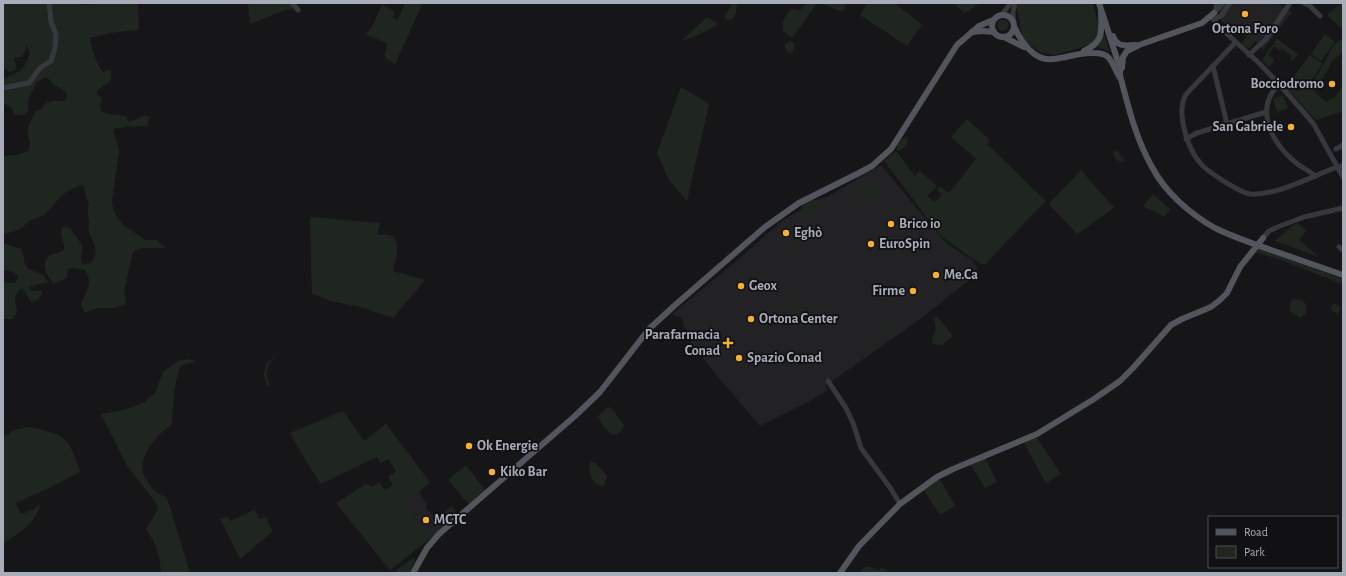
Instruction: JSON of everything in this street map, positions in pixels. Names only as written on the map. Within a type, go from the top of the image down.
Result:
[{"type":"main road","points":[[1100,4],[1116,42],[1123,46],[1139,45]]},
{"type":"main road","points":[[1100,4],[1120,68],[1122,83],[1136,131],[1144,152],[1158,176],[1181,204],[1198,217],[1232,236],[1343,275]]},
{"type":"main road","points":[[1079,54],[1092,47],[1100,39],[1102,28],[1100,4]]},
{"type":"main road","points":[[413,573],[427,548],[439,534],[575,416],[600,392],[649,329],[674,306],[765,227],[799,203],[859,174],[872,166],[886,154],[891,149],[917,109],[953,50],[979,26],[1002,14],[1008,15],[1013,20],[1014,28],[1022,42],[1028,48]]},
{"type":"main road","points":[[1122,83],[1121,63],[1124,53],[1139,45],[1196,26],[1213,16]]},
{"type":"main road","points":[[993,20],[992,26],[994,32],[998,36],[1004,37],[1028,48],[1043,58],[1051,60],[1079,54],[1095,53],[1107,56],[1122,83]]},
{"type":"main road","points":[[1004,37],[1011,34],[1014,28]]},
{"type":"main road","points":[[972,32],[983,30],[994,32]]},
{"type":"main road","points":[[840,573],[859,546],[900,504],[937,477],[1037,434],[1054,425],[1109,389],[1133,368],[1171,325],[1211,307],[1220,300],[1227,293],[1240,267],[1263,238]]},
{"type":"street","points":[[3,88],[29,83],[40,68],[51,62],[56,48],[56,34],[50,22],[49,3]]},
{"type":"street","points":[[292,3],[298,10]]},
{"type":"street","points":[[1002,14],[1011,3]]},
{"type":"street","points":[[1013,20],[1015,3]]},
{"type":"street","points":[[1213,16],[1217,3]]},
{"type":"street","points":[[1213,16],[1223,3]]},
{"type":"street","points":[[1213,16],[1221,16],[1230,3]]},
{"type":"street","points":[[1249,55],[1266,38],[1290,3]]},
{"type":"street","points":[[1304,3],[1310,6],[1320,16]]},
{"type":"street","points":[[1213,16],[1235,42],[1279,84],[1313,123],[1343,177]]},
{"type":"street","points":[[1235,42],[1185,96],[1183,104],[1183,122],[1186,139],[1195,156],[1203,166],[1231,186],[1249,194],[1266,192],[1295,185],[1314,176],[1343,166]]},
{"type":"street","points":[[1213,66],[1227,124]]},
{"type":"street","points":[[1279,84],[1270,96],[1266,112],[1272,135],[1278,144],[1296,163],[1310,171],[1314,176]]},
{"type":"street","points":[[1186,139],[1197,133],[1266,112]]},
{"type":"street","points":[[1336,149],[1343,145]]},
{"type":"street","points":[[1263,238],[1269,231],[1304,217],[1343,208]]},
{"type":"street","points":[[828,381],[846,408],[853,423],[861,448],[900,504]]},
{"type":"shaded area","points":[[1225,3],[1276,3],[1292,12],[1263,50],[1256,42],[1225,24],[1217,17]]},
{"type":"shaded area","name":"Ortona Center","points":[[881,165],[946,243],[973,261],[977,267],[976,275],[916,322],[825,386],[828,390],[810,401],[760,426],[692,344],[681,318],[672,314],[782,221],[819,199],[827,197]]},
{"type":"shaded area","points":[[419,492],[427,505],[425,507],[436,519],[434,521],[441,529],[432,537],[405,505]]},
{"type":"green space","points":[[3,3],[81,3],[81,5],[138,3],[139,30],[110,33],[90,38],[95,56],[103,72],[110,69],[111,74],[110,81],[97,91],[97,94],[102,98],[100,104],[101,111],[107,114],[127,117],[128,121],[132,121],[144,115],[149,117],[148,126],[113,129],[119,150],[112,201],[116,216],[124,226],[142,238],[146,240],[157,240],[166,248],[143,248],[133,252],[124,291],[125,304],[114,308],[97,308],[85,313],[81,303],[87,291],[89,278],[85,270],[74,268],[68,269],[67,278],[54,283],[47,274],[45,266],[46,259],[52,254],[61,252],[64,249],[64,243],[61,235],[63,226],[70,228],[82,245],[82,264],[90,263],[94,258],[96,251],[94,242],[89,234],[89,204],[83,185],[69,190],[61,196],[42,216],[30,221],[22,228],[3,234],[3,156],[17,155],[28,151],[30,141],[28,127],[36,111],[42,109],[49,102],[64,101],[67,96],[65,91],[45,77],[36,83],[28,100],[28,111],[26,113],[15,115],[11,107],[3,103],[3,79],[21,70],[26,63],[30,52],[26,45],[26,49],[21,57],[13,58],[17,68],[14,71],[9,72],[3,67]]},
{"type":"green space","points":[[248,3],[291,3],[295,9],[285,10],[250,24]]},
{"type":"green space","points":[[405,3],[423,3],[395,64],[385,58],[387,43],[365,34],[371,29],[382,5],[395,11],[392,17],[398,20]]},
{"type":"green space","points":[[733,3],[737,3],[736,14],[731,20],[727,20],[724,17]]},
{"type":"green space","points":[[807,3],[817,3],[792,38],[783,31],[784,18],[792,8],[799,11]]},
{"type":"green space","points":[[820,3],[847,3],[843,11],[840,11]]},
{"type":"green space","points":[[867,3],[895,3],[922,25],[907,46],[860,15]]},
{"type":"green space","points":[[953,3],[980,3],[965,13]]},
{"type":"green space","points":[[1019,3],[1093,3],[1099,27],[1098,35],[1089,45],[1055,55],[1040,52],[1027,43],[1022,37],[1017,8]]},
{"type":"green space","points":[[1343,3],[1343,30],[1327,15]]},
{"type":"green space","points":[[707,17],[718,24],[700,34],[681,41]]},
{"type":"green space","points":[[1001,20],[1005,20],[1007,21],[1007,29],[1001,30],[998,27],[998,23]]},
{"type":"green space","points":[[1104,33],[1110,53],[1101,48],[1092,48]]},
{"type":"green space","points":[[1325,34],[1335,42],[1321,61],[1311,54]]},
{"type":"green space","points":[[1246,37],[1255,41],[1249,49],[1242,43]]},
{"type":"green space","points":[[1277,39],[1298,54],[1292,61],[1290,59],[1292,56],[1282,49],[1280,50],[1274,46],[1268,55],[1275,60],[1269,67],[1262,60]]},
{"type":"green space","points":[[1340,40],[1343,40],[1343,52],[1332,61],[1328,70],[1314,91],[1326,102],[1335,97],[1343,86],[1343,111],[1316,120],[1282,83],[1286,80],[1299,92],[1303,87],[1292,79],[1310,55],[1323,64],[1306,87],[1308,87],[1321,69],[1332,48]]},
{"type":"green space","points":[[791,41],[794,43],[794,49],[791,54],[786,50],[785,44]]},
{"type":"green space","points":[[681,87],[709,104],[687,201],[669,180],[657,153]]},
{"type":"green space","points":[[1283,95],[1288,108],[1277,112],[1273,99]]},
{"type":"green space","points":[[967,119],[990,140],[987,144],[1046,201],[985,264],[981,264],[941,236],[884,161],[896,151],[915,176],[920,171],[937,186],[927,196],[935,202],[942,195],[937,189],[939,186],[949,193],[976,159],[951,137]]},
{"type":"green space","points":[[907,137],[908,140],[903,149],[897,151],[899,142]]},
{"type":"green space","points":[[1114,151],[1124,158],[1123,162],[1115,158],[1113,155]]},
{"type":"green space","points":[[1081,170],[1114,208],[1077,234],[1049,204]]},
{"type":"green space","points":[[863,182],[871,182],[876,187],[874,198],[871,200],[863,200],[858,195],[858,187]]},
{"type":"green space","points":[[1153,194],[1170,209],[1165,217],[1143,206]]},
{"type":"green space","points":[[814,199],[821,204],[821,210],[811,217],[807,216],[802,211],[801,205]]},
{"type":"green space","points":[[310,217],[380,223],[377,235],[384,234],[393,236],[397,244],[397,253],[393,271],[425,280],[393,318],[360,307],[331,301],[312,294]]},
{"type":"green space","points":[[1298,223],[1306,231],[1299,240],[1319,257],[1275,241],[1293,225]]},
{"type":"green space","points":[[817,225],[819,228],[794,248],[792,245],[793,243]]},
{"type":"green space","points":[[3,243],[22,249],[25,265],[28,269],[44,275],[45,279],[50,283],[39,284],[29,288],[30,290],[41,291],[42,293],[38,300],[31,302],[23,289],[18,290],[15,298],[17,312],[12,319],[3,319],[3,282],[15,283],[18,276],[14,272],[3,270]]},
{"type":"green space","points":[[1257,248],[1343,279],[1343,284],[1253,252]]},
{"type":"green space","points":[[785,299],[798,303],[805,309],[809,317],[810,331],[794,318]]},
{"type":"green space","points":[[1293,299],[1301,300],[1306,304],[1306,312],[1301,318],[1290,311],[1290,304]]},
{"type":"green space","points":[[1334,303],[1341,308],[1337,314],[1330,309]]},
{"type":"green space","points":[[937,316],[953,336],[941,345],[933,344],[932,340],[935,332],[934,318]]},
{"type":"green space","points":[[896,325],[899,329],[873,346],[862,332],[865,330],[874,342]]},
{"type":"green space","points":[[288,345],[270,362],[267,372],[267,378],[270,385],[268,387],[264,375],[266,364]]},
{"type":"green space","points":[[189,359],[195,362],[182,365],[177,376],[174,393],[172,424],[160,434],[150,446],[144,457],[143,463],[144,475],[149,484],[157,493],[166,497],[169,504],[190,573],[161,573],[160,560],[157,550],[146,529],[158,509],[156,503],[128,467],[101,414],[124,410],[147,401],[147,399],[155,393],[163,372],[178,361]]},
{"type":"green space","points":[[608,407],[613,410],[624,425],[620,432],[612,435],[603,426],[598,416]]},
{"type":"green space","points":[[343,411],[364,441],[386,424],[430,482],[405,505],[432,537],[390,570],[336,503],[366,484],[372,487],[379,482],[385,490],[393,485],[388,477],[396,471],[388,459],[381,463],[377,457],[321,484],[290,433]]},
{"type":"green space","points":[[29,427],[51,432],[64,439],[72,450],[80,472],[15,503],[21,513],[32,510],[40,504],[31,522],[3,544],[3,437],[14,430]]},
{"type":"green space","points":[[1037,436],[1061,474],[1046,483],[1023,442]]},
{"type":"green space","points":[[985,458],[997,482],[985,488],[970,464]]},
{"type":"green space","points":[[591,462],[595,463],[607,477],[603,486],[596,484],[592,479],[589,465]]},
{"type":"green space","points":[[466,465],[485,490],[469,504],[448,480]]},
{"type":"green space","points":[[940,479],[955,506],[940,515],[923,489]]},
{"type":"green space","points":[[452,506],[458,514],[441,529],[433,521]]},
{"type":"green space","points":[[254,510],[260,519],[266,517],[268,520],[267,522],[273,531],[240,559],[220,519],[228,516],[230,521]]},
{"type":"green space","points":[[413,558],[415,560],[409,573],[394,573],[398,569]]},
{"type":"green space","points":[[868,566],[878,570],[882,568],[888,573],[859,573]]},
{"type":"place","name":"Ortona Foro","points":[[1245,14]]},
{"type":"place","name":"Bocciodromo","points":[[1332,84]]},
{"type":"place","name":"San Gabriele","points":[[1291,127]]},
{"type":"place","name":"Brico io","points":[[891,224]]},
{"type":"place","name":"Eghò","points":[[786,233]]},
{"type":"place","name":"EuroSpin","points":[[871,244]]},
{"type":"place","name":"Me.Ca","points":[[936,275]]},
{"type":"place","name":"Geox","points":[[741,286]]},
{"type":"place","name":"Firme","points":[[913,291]]},
{"type":"place","name":"Ortona Center","points":[[751,319]]},
{"type":"place","name":"Parafarmacia Conad","points":[[728,343]]},
{"type":"place","name":"Spazio Conad","points":[[739,358]]},
{"type":"place","name":"Ok Energie","points":[[469,446]]},
{"type":"place","name":"Kiko Bar","points":[[492,472]]},
{"type":"place","name":"MCTC","points":[[426,520]]}]
